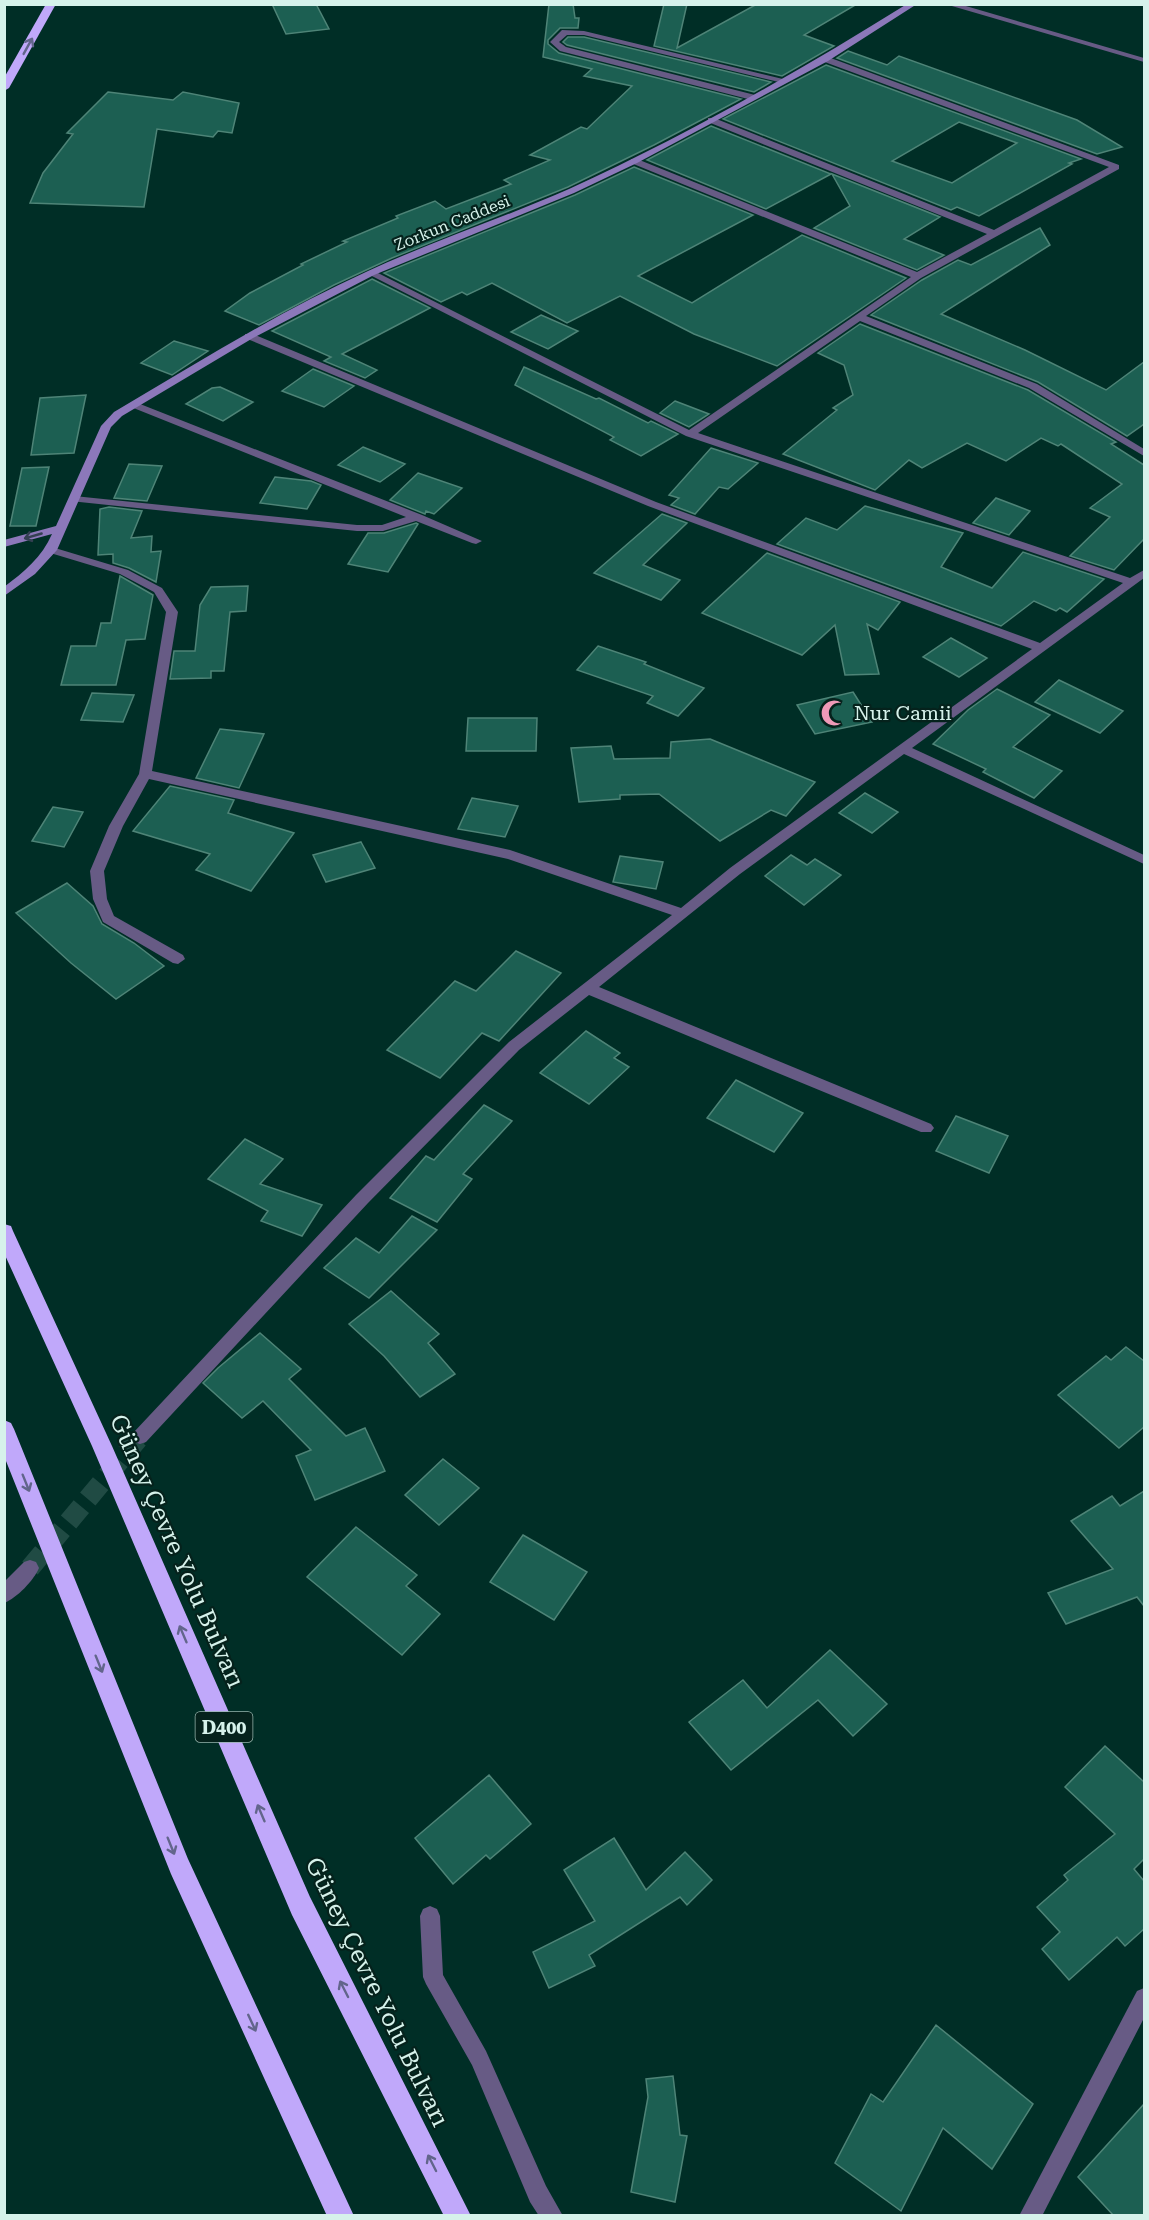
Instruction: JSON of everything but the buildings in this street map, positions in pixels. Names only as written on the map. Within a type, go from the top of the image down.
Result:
[{"type":"highway","points":[[4,88],[51,4]]},
{"type":"highway","name":"Güney Çevre Yolu Bulvarı","points":[[4,1232],[102,1446],[302,1906],[458,2216]]},
{"type":"highway","points":[[4,1429],[179,1866],[340,2216]]},
{"type":"street","name":"Zorkun Caddesi","points":[[4,593],[31,572],[51,550],[106,426],[118,414],[249,336],[371,273],[571,191],[634,161],[825,59],[913,4]]},
{"type":"street","points":[[949,4],[1144,60]]},
{"type":"street","points":[[752,97],[563,49],[554,42],[565,32],[584,33],[783,80]]},
{"type":"street","points":[[690,434],[918,276],[1116,167],[825,59]]},
{"type":"street","points":[[711,120],[994,234]]},
{"type":"street","points":[[634,161],[918,276]]},
{"type":"street","points":[[371,273],[690,434],[1138,578]]},
{"type":"street","points":[[859,317],[1034,386],[1144,453]]},
{"type":"street","points":[[249,336],[651,504],[1041,648]]},
{"type":"street","points":[[135,405],[476,541]]},
{"type":"street","points":[[74,499],[357,528],[383,528],[418,517]]},
{"type":"street","points":[[4,544],[62,528]]},
{"type":"street","points":[[51,550],[124,572],[158,590],[172,612],[145,774],[116,826],[97,871],[100,899],[108,919],[178,959]]},
{"type":"street","points":[[140,1437],[362,1199],[514,1046],[684,914],[735,871],[1138,578]]},
{"type":"street","points":[[903,748],[1144,860]]},
{"type":"street","points":[[145,774],[510,855],[684,914]]},
{"type":"street","points":[[587,988],[926,1128]]},
{"type":"street","points":[[4,1595],[30,1568]]},
{"type":"street","points":[[430,1916],[434,1977],[479,2058],[538,2194],[552,2216]]},
{"type":"street","points":[[1030,2216],[1144,1998]]},
{"type":"tunnel","points":[[30,1568],[138,1439]]},
{"type":"place","name":"Nur Camii","points":[[834,713]]}]
